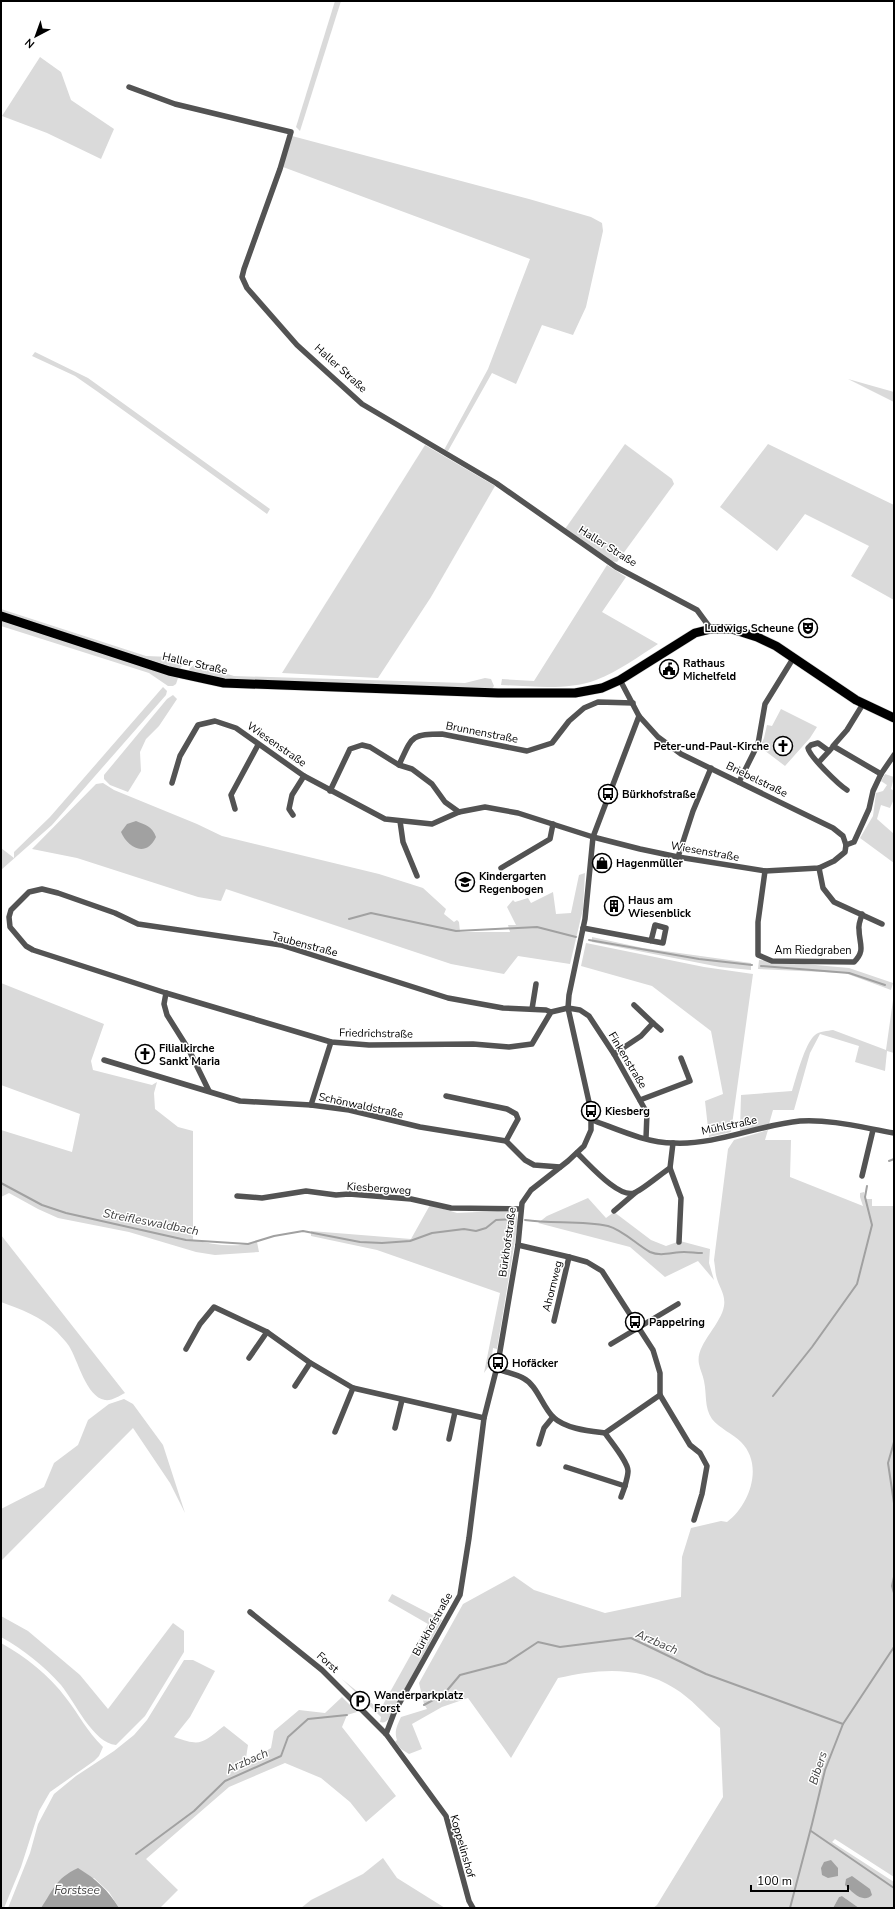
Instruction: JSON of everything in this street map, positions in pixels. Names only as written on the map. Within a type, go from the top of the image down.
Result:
[{"type":"main road","name":"Haller Straße","points":[[1,616],[169,671],[224,683],[498,693],[575,693],[602,688],[620,680],[695,633],[711,629],[732,629],[757,637],[794,657],[863,704],[894,718]]},
{"type":"street","name":"Haller Straße","points":[[129,87],[175,104],[291,132],[280,168],[244,269],[242,277],[247,288],[297,345],[362,404],[496,483],[616,567],[697,610],[711,629]]},
{"type":"street","points":[[739,782],[758,744],[765,704],[794,657]]},
{"type":"street","points":[[620,680],[639,716]]},
{"type":"street","name":"Brunnenstraße","points":[[399,765],[410,742],[415,737],[428,734],[442,734],[527,751],[552,743],[569,721],[584,708],[598,702],[633,703]]},
{"type":"street","points":[[819,762],[848,730],[863,704]]},
{"type":"street","name":"Briebelstraße","points":[[639,716],[658,737],[681,754],[833,828],[843,836],[846,845]]},
{"type":"street","name":"Bürkhofstraße","points":[[386,1734],[394,1714],[460,1595],[470,1538],[484,1418],[497,1369],[518,1245],[521,1209],[527,1194],[577,1152],[588,1138],[592,1120],[568,1008],[569,995],[583,928],[593,836],[639,716]]},
{"type":"street","name":"Wiesenstraße","points":[[172,783],[180,756],[198,725],[215,721],[236,728],[258,745],[304,776],[385,819],[432,824],[459,812],[485,808],[518,813],[593,836],[678,857],[765,871],[819,868],[841,856],[845,852],[846,845],[854,842],[869,809],[873,791],[881,774],[894,755]]},
{"type":"street","points":[[847,790],[835,782],[819,762],[808,752],[808,748],[811,745],[818,743],[881,774]]},
{"type":"street","points":[[235,809],[231,795],[258,745]]},
{"type":"street","points":[[330,791],[350,749],[356,746],[370,747],[399,765],[412,769],[432,784],[446,802],[459,812]]},
{"type":"street","points":[[678,857],[693,811],[712,768]]},
{"type":"street","points":[[293,815],[289,809],[292,795],[304,776]]},
{"type":"street","points":[[400,821],[403,842],[417,876]]},
{"type":"street","points":[[501,868],[550,839],[553,824]]},
{"type":"street","points":[[819,868],[823,888],[834,902],[882,924]]},
{"type":"street","name":"Am Riedgraben","points":[[765,871],[757,938],[758,955],[767,959],[780,961],[854,962],[860,956],[862,946],[858,928],[862,914]]},
{"type":"street","name":"Taubenstraße","points":[[18,902],[29,892],[42,889],[115,912],[138,924],[281,945],[448,998],[503,1008],[532,1009],[551,1012],[568,1008]]},
{"type":"street","name":"Friedrichstraße","points":[[18,902],[11,910],[8,922],[10,927],[26,946],[51,956],[166,993],[331,1042],[370,1045],[473,1044],[509,1047],[532,1044],[551,1012]]},
{"type":"street","points":[[583,928],[652,941]]},
{"type":"street","points":[[532,1009],[536,984]]},
{"type":"street","points":[[166,993],[164,1004],[167,1015],[189,1050],[209,1090]]},
{"type":"street","points":[[634,1005],[661,1030]]},
{"type":"street","name":"Finkenstraße","points":[[568,1008],[580,1010],[589,1016],[614,1054],[647,1113],[646,1138]]},
{"type":"street","points":[[614,1054],[641,1036],[653,1023]]},
{"type":"street","points":[[311,1105],[331,1042]]},
{"type":"street","points":[[640,1100],[690,1081],[681,1058]]},
{"type":"street","name":"Schönwaldstraße","points":[[104,1060],[209,1090],[240,1101],[311,1105],[349,1110],[420,1128],[506,1141]]},
{"type":"street","points":[[446,1096],[512,1111],[518,1119],[506,1141],[525,1160],[534,1165],[560,1167]]},
{"type":"street","name":"Mühlstraße","points":[[592,1120],[646,1138],[673,1144],[702,1141],[801,1121],[824,1122],[894,1133]]},
{"type":"street","points":[[862,1176],[873,1130]]},
{"type":"street","points":[[673,1144],[670,1168],[681,1198],[679,1242]]},
{"type":"street","points":[[577,1152],[614,1187],[625,1194],[635,1193]]},
{"type":"street","points":[[614,1211],[635,1193],[670,1168]]},
{"type":"street","name":"Kiesbergweg","points":[[237,1196],[262,1198],[306,1191],[336,1195],[349,1194],[412,1199],[451,1208],[521,1209]]},
{"type":"street","points":[[518,1245],[587,1262],[602,1271],[653,1350],[660,1372],[660,1395],[690,1446],[700,1453],[707,1466],[702,1494],[694,1520]]},
{"type":"street","name":"Ahornweg","points":[[554,1321],[570,1257]]},
{"type":"street","points":[[611,1344],[678,1304]]},
{"type":"street","points":[[186,1349],[200,1324],[214,1307],[267,1332],[310,1363],[353,1388],[484,1418]]},
{"type":"street","points":[[249,1358],[267,1332]]},
{"type":"street","points":[[295,1386],[310,1363]]},
{"type":"street","points":[[497,1369],[524,1378],[533,1388],[553,1417],[565,1425],[606,1433],[660,1395]]},
{"type":"street","points":[[335,1432],[353,1388]]},
{"type":"street","points":[[396,1428],[402,1400]]},
{"type":"street","points":[[449,1439],[455,1412]]},
{"type":"street","points":[[539,1444],[544,1428],[553,1417]]},
{"type":"street","points":[[606,1433],[614,1448],[624,1458],[628,1469],[625,1486],[621,1497]]},
{"type":"street","points":[[566,1467],[625,1486]]},
{"type":"street","name":"Forst","points":[[250,1612],[322,1670],[386,1734]]},
{"type":"street","name":"Koppelinshof","points":[[386,1734],[446,1816],[469,1901],[473,1908]]},
{"type":"shaded area","points":[[335,1],[341,1],[300,131],[296,127]]},
{"type":"shaded area","points":[[40,57],[61,72],[71,100],[114,129],[101,159],[47,133],[2,116]]},
{"type":"shaded area","points":[[292,136],[529,199],[591,217],[602,223],[603,231],[586,307],[573,335],[542,325],[516,384],[492,373],[448,451],[444,450],[488,369],[530,259],[283,167]]},
{"type":"shaded area","points":[[35,352],[88,378],[270,509],[267,514],[75,376],[32,356]]},
{"type":"shaded area","points":[[848,379],[894,392],[894,402]]},
{"type":"shaded area","points":[[625,444],[672,479],[674,484],[617,562],[610,561],[565,529]]},
{"type":"shaded area","points":[[768,444],[894,505],[894,600],[851,576],[869,546],[805,514],[777,551],[720,507]]},
{"type":"shaded area","points":[[425,445],[495,486],[431,597],[378,678],[282,673]]},
{"type":"shaded area","points":[[607,565],[626,577],[602,612],[658,644],[628,664],[596,680],[585,683],[561,687],[501,685],[502,679],[534,681]]},
{"type":"shaded area","points":[[1,609],[146,656],[171,657],[182,660],[183,665],[179,669],[1,613]]},
{"type":"shaded area","points":[[1,621],[178,678],[176,684],[173,686],[168,686],[149,673],[1,626]]},
{"type":"shaded area","points":[[195,664],[234,676],[465,683],[485,678],[491,679],[494,686],[491,690],[232,679],[192,674],[189,669]]},
{"type":"shaded area","points":[[163,687],[167,691],[166,695],[52,825],[1,870],[1,848],[14,858],[14,852],[50,817]]},
{"type":"shaded area","points":[[173,695],[177,699],[159,726],[146,739],[140,752],[141,771],[128,792],[110,785],[104,779],[104,775],[167,699]]},
{"type":"shaded area","points":[[781,709],[817,727],[810,738],[785,766],[760,747],[767,725],[772,726]]},
{"type":"shaded area","points":[[885,774],[894,777],[891,789],[894,791],[894,799],[890,808],[881,805],[877,819],[894,834],[894,863],[860,838],[873,816],[876,793],[883,791],[887,785],[881,781]]},
{"type":"shaded area","points":[[103,783],[114,790],[197,824],[222,836],[379,874],[423,888],[446,909],[444,914],[454,922],[457,920],[459,922],[460,932],[510,932],[508,925],[516,925],[507,907],[513,900],[515,902],[528,898],[531,903],[553,892],[556,914],[571,913],[579,875],[585,873],[583,909],[570,964],[518,956],[504,974],[451,964],[226,889],[221,901],[198,897],[77,858],[32,849],[96,784]]},
{"type":"shaded area","points":[[592,937],[643,948],[751,963],[751,970],[720,967],[592,942]]},
{"type":"shaded area","points":[[586,943],[704,967],[753,974],[731,1132],[709,1137],[705,1101],[723,1094],[711,1031],[652,986],[581,966]]},
{"type":"shaded area","points":[[759,960],[849,968],[893,983],[891,990],[845,973],[758,969]]},
{"type":"shaded area","points":[[1,983],[104,1024],[91,1061],[93,1070],[152,1085],[157,1082],[154,1093],[155,1109],[178,1127],[193,1131],[193,1240],[225,1245],[241,1245],[257,1242],[259,1252],[215,1255],[196,1252],[129,1232],[58,1218],[9,1193],[1,1197],[1,1130],[72,1152],[80,1114],[1,1085]]},
{"type":"shaded area","points":[[894,993],[894,1053],[887,1051],[885,1071],[855,1062],[859,1046],[820,1034],[810,1053],[794,1110],[773,1110],[769,1124],[740,1131],[741,1095],[792,1091],[804,1053],[811,1039],[817,1034],[833,1030],[886,1050]]},
{"type":"shaded area","points":[[768,1130],[765,1140],[791,1140],[790,1177],[863,1206],[860,1193],[864,1192],[865,1199],[872,1199],[872,1206],[894,1206],[894,1877],[835,1839],[832,1842],[894,1882],[894,1908],[859,1908],[842,1896],[839,1897],[833,1908],[653,1908],[657,1905],[723,1797],[720,1728],[680,1692],[646,1675],[632,1672],[603,1671],[558,1678],[511,1758],[468,1698],[442,1707],[412,1724],[422,1749],[409,1754],[401,1749],[395,1742],[397,1740],[396,1728],[401,1717],[427,1709],[424,1704],[419,1683],[463,1604],[514,1576],[534,1590],[605,1613],[681,1597],[682,1557],[691,1528],[721,1521],[727,1522],[742,1506],[748,1495],[751,1484],[753,1473],[752,1462],[748,1451],[741,1442],[718,1425],[709,1414],[704,1381],[699,1364],[699,1357],[704,1342],[722,1313],[724,1306],[724,1298],[717,1279],[714,1260],[728,1149],[734,1140]]},
{"type":"shaded area","points":[[588,1198],[606,1218],[614,1212],[651,1240],[666,1246],[680,1241],[710,1249],[709,1263],[714,1280],[698,1261],[665,1277],[630,1247],[538,1223],[547,1216]]},
{"type":"shaded area","points":[[430,1205],[457,1213],[498,1211],[516,1213],[518,1222],[497,1349],[493,1348],[491,1363],[484,1373],[500,1293],[377,1250],[311,1236],[311,1231],[411,1239]]},
{"type":"shaded area","points":[[1,1235],[125,1393],[110,1400],[105,1400],[98,1397],[83,1377],[69,1346],[57,1332],[38,1318],[1,1302]]},
{"type":"shaded area","points":[[124,1399],[133,1404],[163,1445],[185,1513],[170,1483],[133,1428],[1,1561],[1,1509],[44,1487],[54,1463],[78,1445],[88,1420],[109,1404]]},
{"type":"shaded area","points":[[392,1594],[442,1620],[390,1717],[384,1722],[380,1722],[381,1717],[342,1679],[380,1710],[428,1624],[388,1601]]},
{"type":"shaded area","points":[[1,1616],[28,1631],[80,1675],[108,1709],[173,1623],[184,1631],[184,1652],[145,1716],[116,1745],[108,1743],[92,1730],[61,1685],[48,1672],[25,1653],[1,1637]]},
{"type":"shaded area","points":[[1,1643],[28,1660],[45,1674],[66,1698],[92,1735],[103,1747],[99,1756],[94,1761],[50,1792],[39,1811],[21,1867],[4,1908],[1,1908]]},
{"type":"shaded area","points":[[184,1660],[193,1660],[215,1671],[190,1717],[174,1737],[191,1742],[201,1742],[206,1740],[224,1726],[248,1745],[245,1764],[271,1748],[274,1731],[299,1710],[325,1713],[342,1697],[357,1712],[347,1715],[342,1727],[396,1796],[366,1822],[350,1802],[321,1778],[285,1763],[229,1787],[146,1859],[178,1890],[160,1908],[119,1908],[109,1892],[94,1878],[41,1908],[8,1908],[30,1853],[38,1824],[54,1794],[76,1776],[114,1751],[134,1735],[147,1720]]},
{"type":"shaded area","points":[[383,1858],[397,1878],[445,1908],[301,1908],[311,1900],[363,1874]]},
{"type":"water","points":[[136,821],[151,828],[156,837],[152,843],[142,849],[133,846],[128,842],[121,832],[127,824]]},
{"type":"water","points":[[831,1860],[838,1868],[838,1876],[828,1878],[822,1875],[821,1868],[824,1862]]},
{"type":"water","name":"Forstsee","points":[[78,1868],[101,1885],[119,1908],[41,1908],[60,1880]]},
{"type":"water","points":[[852,1876],[870,1889],[872,1895],[861,1898],[851,1891],[845,1885],[846,1879]]},
{"type":"water","points":[[842,1896],[859,1908],[833,1908],[839,1897]]},
{"type":"waterway","points":[[349,919],[371,913],[456,931],[537,927],[576,937]]},
{"type":"waterway","points":[[589,940],[699,959],[752,965]]},
{"type":"waterway","points":[[761,966],[849,973],[885,985]]},
{"type":"waterway","points":[[889,1161],[894,1159]]},
{"type":"waterway","name":"Streifleswaldbach","points":[[1,1183],[42,1205],[66,1213],[186,1240],[248,1244],[274,1236],[303,1231],[360,1242],[382,1243],[410,1241],[432,1233],[464,1229],[476,1231],[486,1228],[496,1220],[513,1219]]},
{"type":"waterway","points":[[773,1396],[812,1347],[857,1284],[872,1225],[865,1197],[867,1186]]},
{"type":"waterway","points":[[525,1220],[598,1224],[614,1228],[650,1252],[663,1254],[684,1252],[702,1253]]},
{"type":"waterway","name":"Bibers","points":[[894,1442],[888,1463],[894,1503]]},
{"type":"waterway","name":"Bibers","points":[[894,1577],[892,1586],[894,1593]]},
{"type":"waterway","name":"Arzbach","points":[[424,1705],[444,1694],[460,1675],[506,1663],[538,1642],[560,1647],[631,1638],[706,1674],[843,1724]]},
{"type":"waterway","name":"Bibers","points":[[790,1908],[825,1770],[843,1724],[894,1647]]},
{"type":"waterway","name":"Arzbach","points":[[136,1854],[194,1811],[225,1781],[281,1756],[288,1737],[308,1719],[347,1715]]},
{"type":"waterway","points":[[811,1831],[894,1888]]},
{"type":"place","name":"Ludwigs Scheune","points":[[808,628]]},
{"type":"place","name":"Rathaus Michelfeld","points":[[669,669]]},
{"type":"place","name":"Peter-und-Paul-Kirche","points":[[783,746]]},
{"type":"place","name":"Bürkhofstraße","points":[[608,794]]},
{"type":"place","name":"Hagenmüller","points":[[602,863]]},
{"type":"place","name":"Kindergarten Regenbogen","points":[[465,882]]},
{"type":"place","name":"Haus am Wiesenblick","points":[[614,906]]},
{"type":"place","name":"Filialkirche Sankt Maria","points":[[145,1054]]},
{"type":"place","name":"Kiesberg","points":[[591,1111]]},
{"type":"place","name":"Pappelring","points":[[635,1322]]},
{"type":"place","name":"Hofäcker","points":[[498,1363]]},
{"type":"place","name":"Wanderparkplatz Forst","points":[[360,1701]]}]
